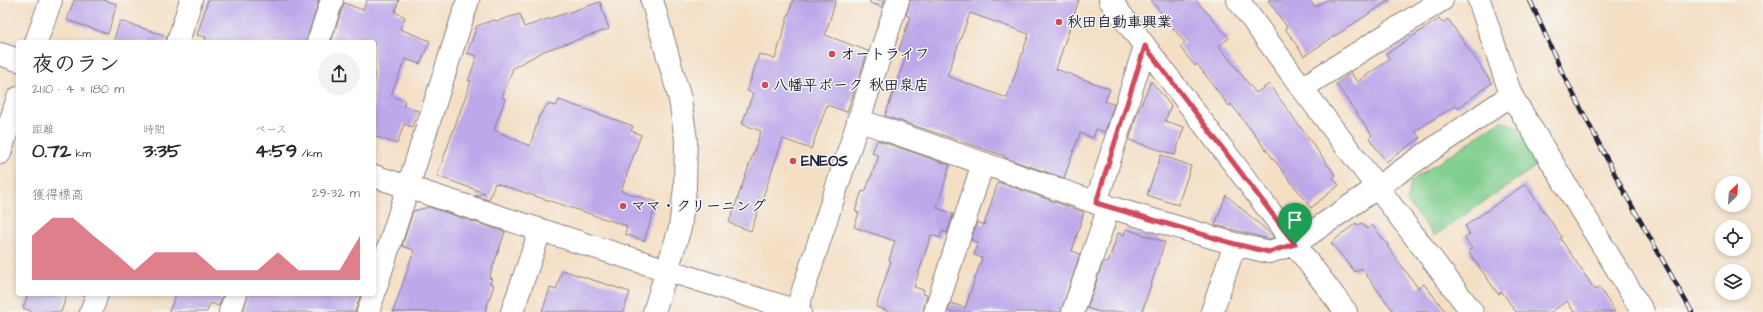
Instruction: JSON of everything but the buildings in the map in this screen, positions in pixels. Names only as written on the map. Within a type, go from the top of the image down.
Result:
[{"type":"street","points":[[37,40],[51,0]]},
{"type":"street","points":[[179,40],[191,0]]},
{"type":"street","points":[[319,40],[332,0]]},
{"type":"street","points":[[376,288],[468,0]]},
{"type":"street","points":[[652,0],[680,99],[686,140],[685,188],[680,228],[654,312]]},
{"type":"street","points":[[376,177],[540,231],[668,269],[798,312],[858,120],[898,0]]},
{"type":"street","points":[[1110,0],[1346,312]]},
{"type":"street","points":[[1238,0],[1302,88],[1472,312]]},
{"type":"street","points":[[1302,88],[1442,0]]},
{"type":"street","points":[[1479,0],[1511,95],[1643,312]]},
{"type":"street","points":[[1073,312],[1145,46]]},
{"type":"street","points":[[0,54],[16,59]]},
{"type":"street","points":[[858,120],[1103,205],[1235,244],[1269,252],[1295,244],[1511,95]]},
{"type":"street","points":[[0,153],[16,104]]},
{"type":"street","points":[[935,312],[983,163]]},
{"type":"street","points":[[512,312],[540,231]]},
{"type":"street","points":[[1212,312],[1235,244]]},
{"type":"street","points":[[92,312],[96,296]]},
{"type":"street","points":[[230,312],[235,296]]},
{"type":"street","points":[[368,312],[373,296]]},
{"type":"green space","points":[[1501,121],[1518,127],[1539,164],[1434,236],[1407,201],[1411,181]]},
{"type":"railway","points":[[1530,0],[1561,70],[1623,190],[1692,312]]},
{"type":"place","name":"秋田自動車興業","points":[[1059,22]]},
{"type":"place","name":"オートライフ","points":[[832,54]]},
{"type":"place","name":"八幡平ポーク 秋田泉店","points":[[765,85]]},
{"type":"place","name":"ENEOS","points":[[793,161]]},
{"type":"place","name":"ママ・クリーニング","points":[[623,206]]},
{"type":"route","points":[[1145,46],[1175,86],[1295,244],[1269,252],[1235,244],[1096,203],[1145,46]]}]
